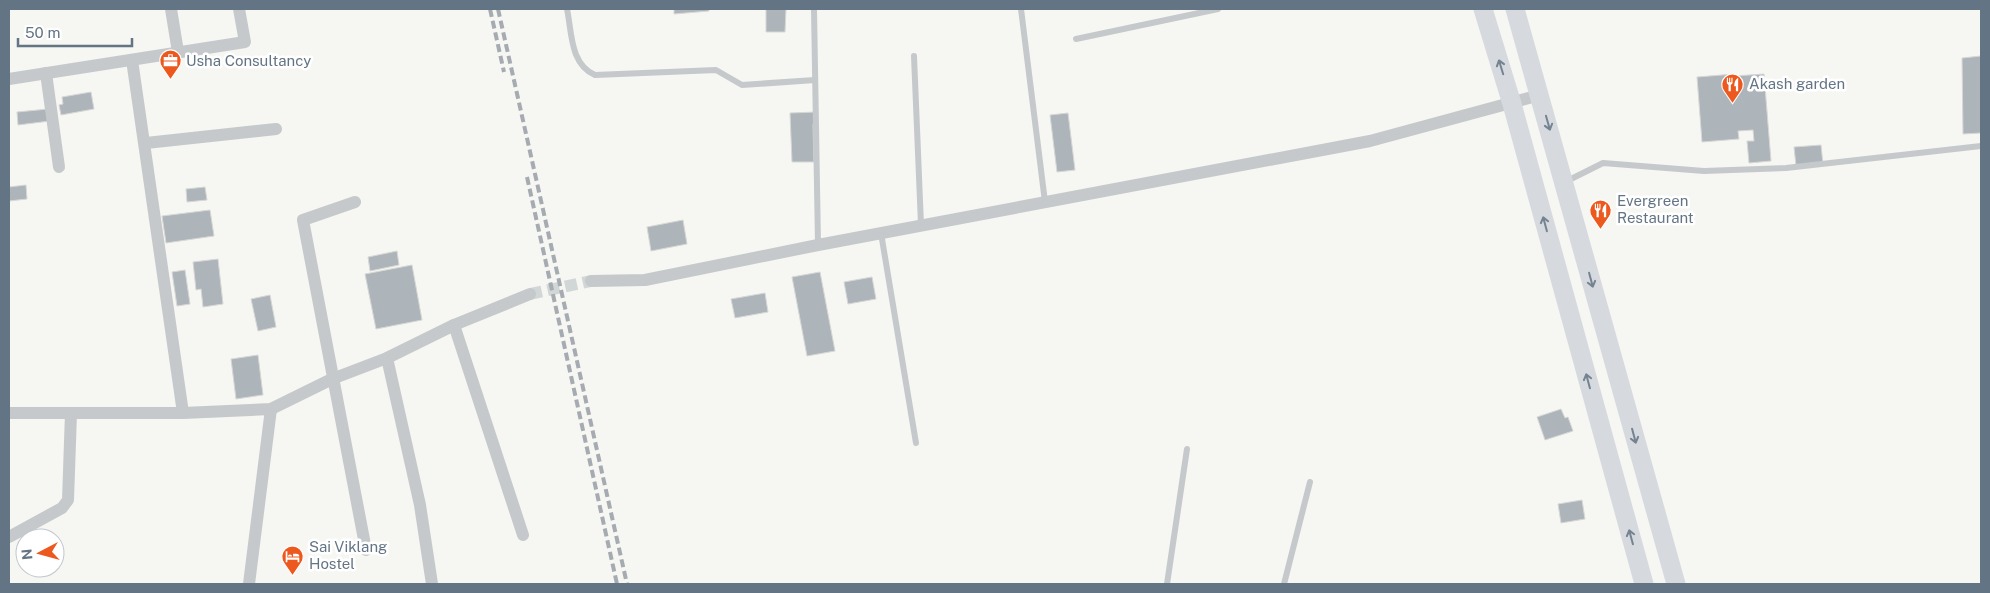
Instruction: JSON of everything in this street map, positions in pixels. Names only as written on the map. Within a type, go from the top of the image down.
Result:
[{"type":"main road","points":[[1483,9],[1512,104],[1644,584]]},
{"type":"main road","points":[[1515,9],[1676,584]]},
{"type":"street","points":[[172,9],[178,52]]},
{"type":"street","points":[[9,79],[245,42],[239,9]]},
{"type":"street","points":[[132,60],[146,143],[183,413]]},
{"type":"street","points":[[46,73],[59,167]]},
{"type":"street","points":[[591,281],[645,280],[818,245],[1370,140],[1512,104],[1540,95]]},
{"type":"street","points":[[146,143],[276,129]]},
{"type":"street","points":[[354,202],[303,220],[366,550]]},
{"type":"street","points":[[9,413],[183,413],[271,409],[332,379],[387,358],[454,325],[530,294]]},
{"type":"street","points":[[454,325],[523,535]]},
{"type":"street","points":[[387,358],[420,505],[432,584]]},
{"type":"street","points":[[249,584],[271,409]]},
{"type":"street","points":[[9,537],[62,508],[68,500],[71,413]]},
{"type":"lane","points":[[567,9],[576,59],[586,71],[595,75],[716,70],[742,85],[815,80]]},
{"type":"lane","points":[[814,9],[818,245]]},
{"type":"lane","points":[[1021,9],[1045,202]]},
{"type":"lane","points":[[1076,38],[1218,9]]},
{"type":"lane","points":[[914,56],[921,226]]},
{"type":"lane","points":[[1564,183],[1602,163],[1704,171],[1786,168],[1981,146]]},
{"type":"lane","points":[[881,233],[916,443]]},
{"type":"lane","points":[[1166,584],[1187,450]]},
{"type":"lane","points":[[1284,584],[1310,482]]},
{"type":"building","points":[[674,9],[709,9],[709,11],[674,14]]},
{"type":"building","points":[[766,9],[786,9],[785,32],[766,32]]},
{"type":"building","points":[[1981,56],[1981,133],[1963,134],[1962,58]]},
{"type":"building","name":"Akash garden","points":[[1734,74],[1734,76],[1764,74],[1771,161],[1749,163],[1747,141],[1754,141],[1753,130],[1738,131],[1739,139],[1702,142],[1697,77]]},
{"type":"building","points":[[91,92],[94,109],[61,115],[59,105],[63,104],[62,97]]},
{"type":"building","points":[[48,109],[50,121],[18,125],[17,112]]},
{"type":"building","points":[[816,112],[816,123],[813,124],[814,162],[792,162],[790,113]]},
{"type":"building","points":[[1068,113],[1075,170],[1057,172],[1050,115]]},
{"type":"building","points":[[1821,145],[1823,164],[1796,166],[1794,147]]},
{"type":"building","points":[[26,185],[27,199],[9,201],[9,187]]},
{"type":"building","points":[[205,187],[207,200],[187,202],[186,189]]},
{"type":"building","points":[[210,210],[214,236],[166,243],[162,216]]},
{"type":"building","points":[[683,220],[687,244],[651,251],[647,227]]},
{"type":"building","points":[[397,251],[399,265],[370,271],[368,257]]},
{"type":"building","points":[[218,259],[223,304],[203,307],[201,289],[196,290],[193,262]]},
{"type":"building","points":[[412,265],[422,320],[376,329],[365,274]]},
{"type":"building","points":[[185,270],[190,304],[177,306],[172,272]]},
{"type":"building","points":[[820,272],[835,351],[807,356],[792,277]]},
{"type":"building","points":[[872,277],[876,299],[848,304],[844,282]]},
{"type":"building","points":[[765,293],[768,312],[735,318],[731,299]]},
{"type":"building","points":[[270,295],[276,327],[258,331],[251,299]]},
{"type":"building","points":[[258,355],[263,395],[236,399],[231,359]]},
{"type":"building","points":[[1561,409],[1565,418],[1568,417],[1573,431],[1545,440],[1537,417]]},
{"type":"building","points":[[1582,500],[1585,519],[1561,523],[1558,504]]},
{"type":"tunnel","points":[[530,294],[591,281]]},
{"type":"railway","points":[[490,9],[504,72]]},
{"type":"railway","points":[[498,9],[627,584]]},
{"type":"railway","points":[[527,177],[617,584]]},
{"type":"place","name":"Usha Consultancy","points":[[170,80]]},
{"type":"place","name":"Akash garden","points":[[1733,103]]},
{"type":"place","name":"Evergreen Restaurant","points":[[1601,229]]},
{"type":"place","name":"Sai Viklang Hostel","points":[[293,575]]}]
